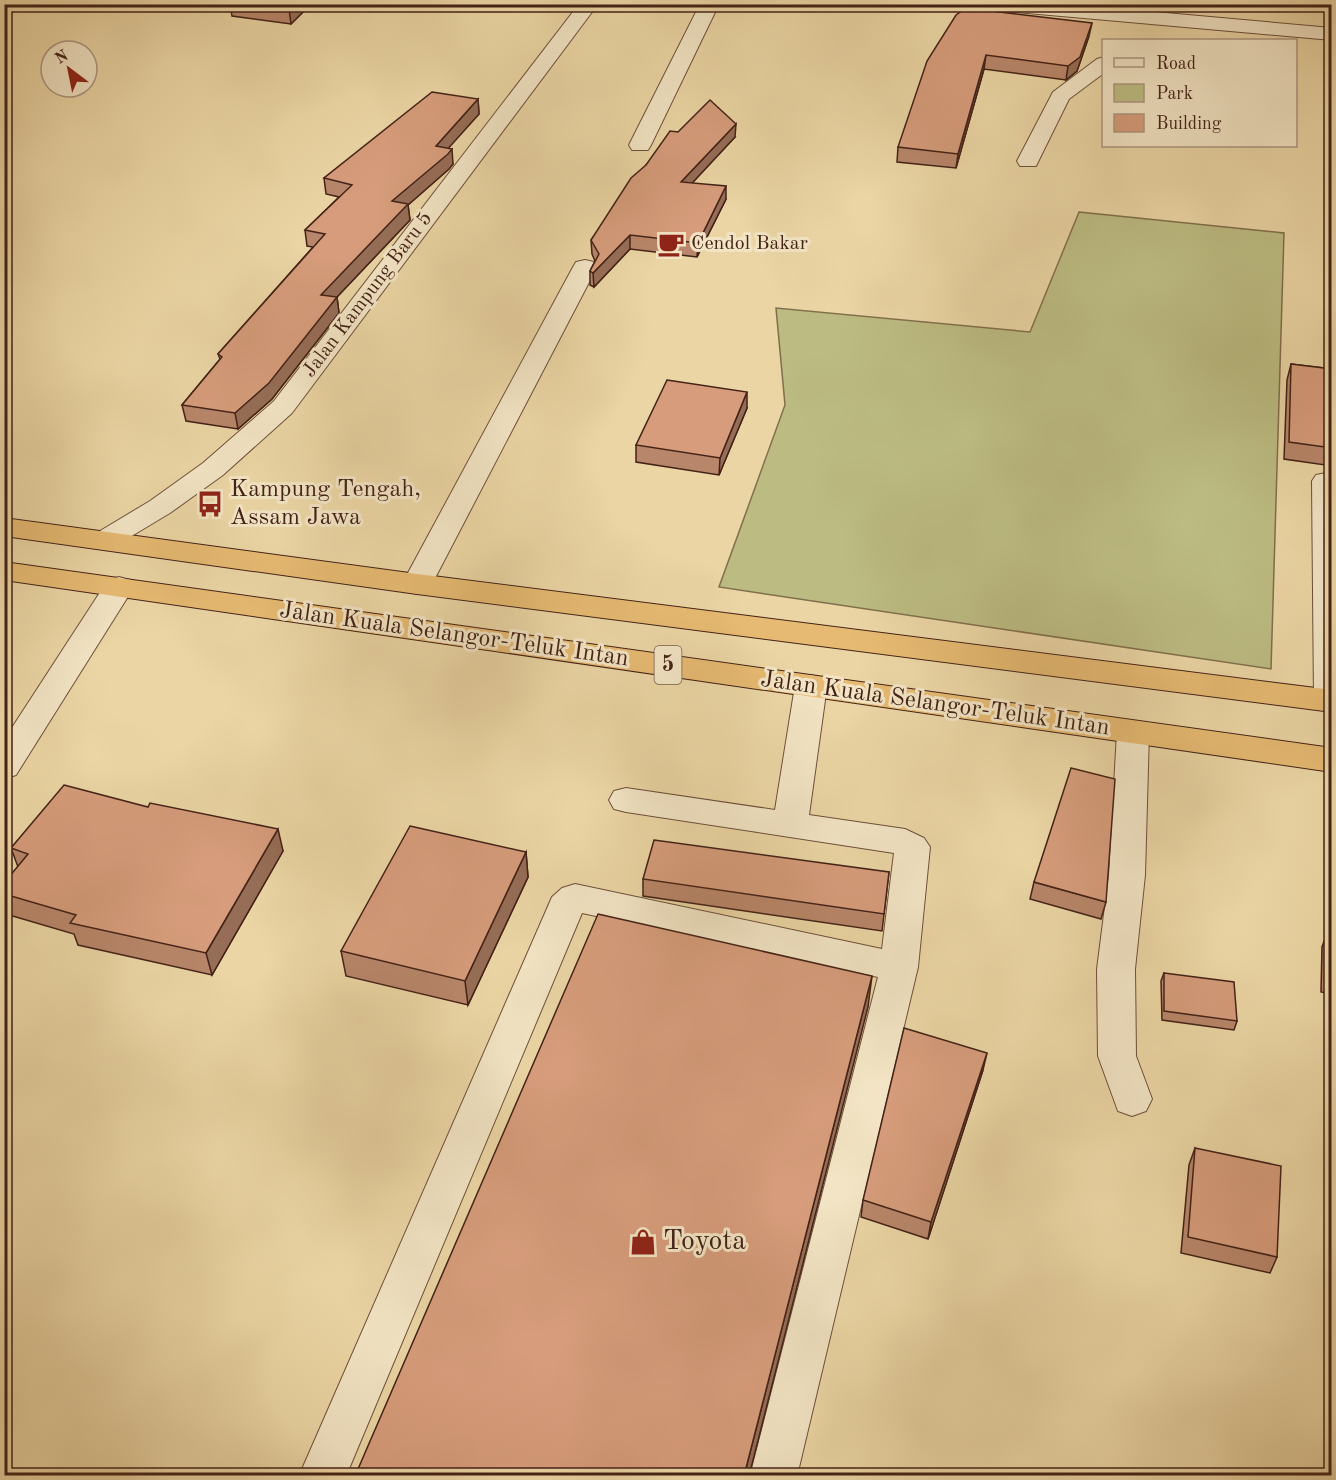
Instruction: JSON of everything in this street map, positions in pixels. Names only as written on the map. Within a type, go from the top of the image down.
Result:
[{"type":"highway","name":"Jalan Kuala Selangor-Teluk Intan","points":[[4,527],[417,584],[1331,701]]},
{"type":"highway","name":"Jalan Kuala Selangor-Teluk Intan","points":[[4,570],[1332,760]]},
{"type":"street","name":"Jalan Kampung Baru 5","points":[[105,540],[160,507],[213,469],[283,407],[589,4]]},
{"type":"street","points":[[640,145],[710,4]]},
{"type":"street","points":[[994,4],[1120,24],[1332,34]]},
{"type":"street","points":[[1028,161],[1060,96],[1102,64]]},
{"type":"street","points":[[417,584],[585,267]]},
{"type":"street","points":[[1326,481],[1331,701]]},
{"type":"street","points":[[4,767],[19,721],[119,587]]},
{"type":"street","points":[[790,826],[811,686]]},
{"type":"street","points":[[1132,1099],[1117,1056],[1116,969],[1127,875],[1133,732]]},
{"type":"street","points":[[626,800],[904,842],[912,847],[899,967],[773,1476]]},
{"type":"street","points":[[322,1476],[565,907],[575,898],[899,967]]},
{"type":"green space","points":[[1079,212],[1284,233],[1271,669],[719,587],[785,405],[776,308],[1030,332]]},
{"type":"building","points":[[249,4],[294,4],[289,9]]},
{"type":"building","points":[[971,5],[991,11],[1092,23],[1080,57],[1068,66],[986,55],[958,154],[898,147],[927,61],[956,15]]},
{"type":"building","points":[[432,92],[478,99],[436,146],[452,149],[448,154],[392,201],[408,204],[321,295],[337,297],[269,383],[235,413],[182,405],[222,357],[218,354],[325,234],[305,230],[352,185],[324,178]]},
{"type":"building","points":[[710,100],[736,124],[681,182],[726,186],[698,243],[630,235],[593,273],[590,271],[599,254],[591,240],[631,178],[646,165],[670,131],[678,132]]},
{"type":"building","points":[[1291,364],[1332,369],[1332,448],[1289,442]]},
{"type":"building","points":[[667,380],[747,392],[720,458],[636,445]]},
{"type":"building","points":[[1071,768],[1115,779],[1106,902],[1034,882]]},
{"type":"building","points":[[64,785],[148,807],[150,803],[278,829],[206,953],[70,923],[76,915],[4,894],[4,883],[28,854],[11,848]]},
{"type":"building","points":[[410,826],[526,852],[465,981],[341,951]]},
{"type":"building","points":[[654,840],[889,872],[884,914],[643,879]]},
{"type":"building","name":"Toyota","points":[[598,914],[872,976],[744,1476],[355,1476]]},
{"type":"building","points":[[1332,922],[1332,967],[1331,967]]},
{"type":"building","points":[[1164,973],[1234,982],[1237,1021],[1164,1011]]},
{"type":"building","points":[[904,1028],[987,1053],[931,1222],[863,1200]]},
{"type":"building","points":[[1195,1148],[1281,1166],[1277,1257],[1188,1237]]},
{"type":"place","name":"Cendol Bakar","points":[[671,244]]},
{"type":"place","name":"Kampung Tengah, Assam Jawa","points":[[210,504]]},
{"type":"place","name":"Toyota","points":[[643,1242]]}]
